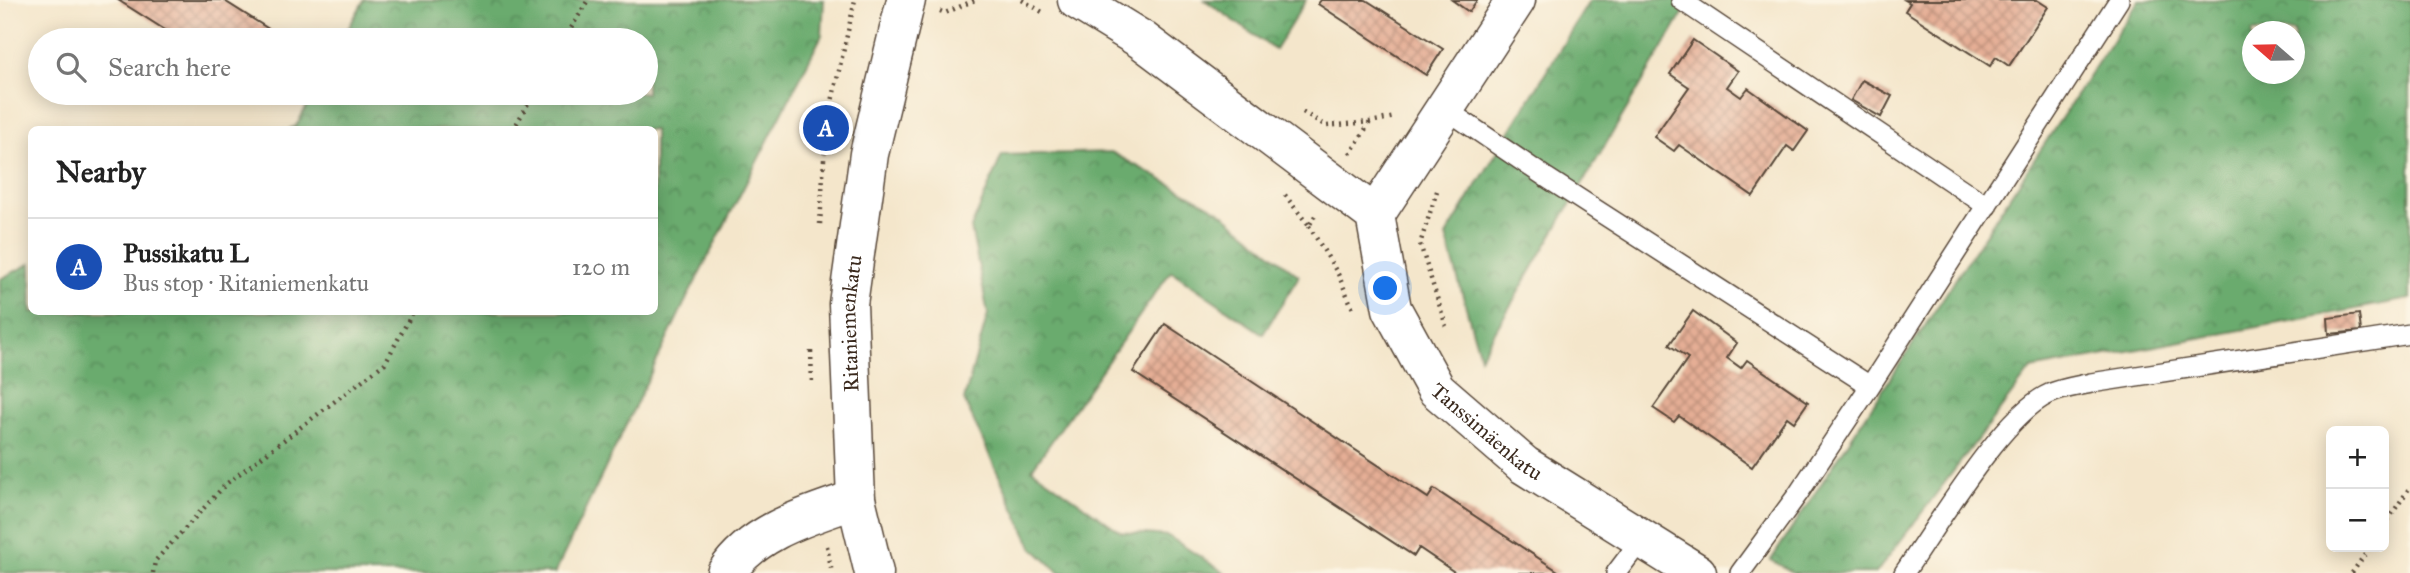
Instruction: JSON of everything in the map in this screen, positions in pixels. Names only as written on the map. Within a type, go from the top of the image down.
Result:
[{"type":"street","name":"Ritaniemenkatu","points":[[874,573],[856,499],[848,304],[869,154],[906,0]]},
{"type":"street","points":[[1077,0],[1142,40],[1376,215],[1516,0]]},
{"type":"street","name":"Tanssimäenkatu","points":[[1376,215],[1392,309],[1436,389],[1524,465],[1697,573]]},
{"type":"street","points":[[726,573],[765,537],[793,522],[856,499]]},
{"type":"lane","points":[[1681,0],[1987,205]]},
{"type":"lane","points":[[1740,573],[1798,495],[2119,0]]},
{"type":"lane","points":[[1444,108],[1547,178],[1870,386]]},
{"type":"lane","points":[[1904,573],[1986,454],[2026,410],[2049,394],[2091,383],[2410,334]]},
{"type":"lane","points":[[1616,573],[1641,540]]},
{"type":"path","points":[[571,28],[588,0]]},
{"type":"path","points":[[515,126],[527,105]]},
{"type":"path","points":[[1439,183],[1420,244],[1448,335]]},
{"type":"path","points":[[153,573],[155,561],[226,484],[385,363],[410,315]]},
{"type":"path","points":[[2389,518],[2410,487]]},
{"type":"path","points":[[2352,573],[2367,552]]},
{"type":"green space","points":[[364,0],[824,0],[822,35],[684,304],[555,573],[0,573],[0,279],[28,265],[28,315],[658,315],[658,126],[296,126],[307,105],[658,105],[658,28],[349,28]]},
{"type":"green space","points":[[1205,0],[1306,0],[1275,50]]},
{"type":"green space","points":[[1590,0],[1691,0],[1480,357],[1446,236]]},
{"type":"green space","points":[[2139,0],[2410,0],[2410,299],[2031,369],[1876,573],[1794,573],[1771,560]]},
{"type":"green space","points":[[1111,152],[1218,210],[1299,276],[1263,334],[1171,271],[1032,469],[1121,532],[1168,536],[1225,573],[1060,573],[1032,547],[964,400],[988,314],[971,228],[1002,155]]},
{"type":"building","points":[[118,0],[223,0],[267,28],[162,28]]},
{"type":"building","points":[[1321,0],[1366,0],[1443,49],[1426,75],[1318,4]]},
{"type":"building","points":[[1452,0],[1477,0],[1469,12]]},
{"type":"building","points":[[1905,0],[2037,0],[2048,7],[2009,66],[1996,57],[1990,66],[1905,11],[1910,3]]},
{"type":"building","points":[[1693,40],[1738,71],[1727,87],[1741,97],[1748,88],[1808,131],[1794,151],[1787,146],[1753,196],[1679,145],[1674,151],[1654,137],[1689,87],[1670,74]]},
{"type":"building","points":[[1862,80],[1892,96],[1881,117],[1851,100]]},
{"type":"building","points":[[1693,311],[1737,343],[1727,358],[1741,368],[1747,360],[1808,402],[1794,422],[1787,417],[1752,467],[1679,416],[1674,422],[1653,408],[1688,358],[1669,345]]},
{"type":"building","points":[[2359,314],[2361,331],[2329,334],[2328,318]]},
{"type":"building","points":[[1165,324],[1428,498],[1434,489],[1561,573],[1456,573],[1419,548],[1414,556],[1133,372]]},
{"type":"place","name":"Pussikatu L","points":[[826,128]]}]
